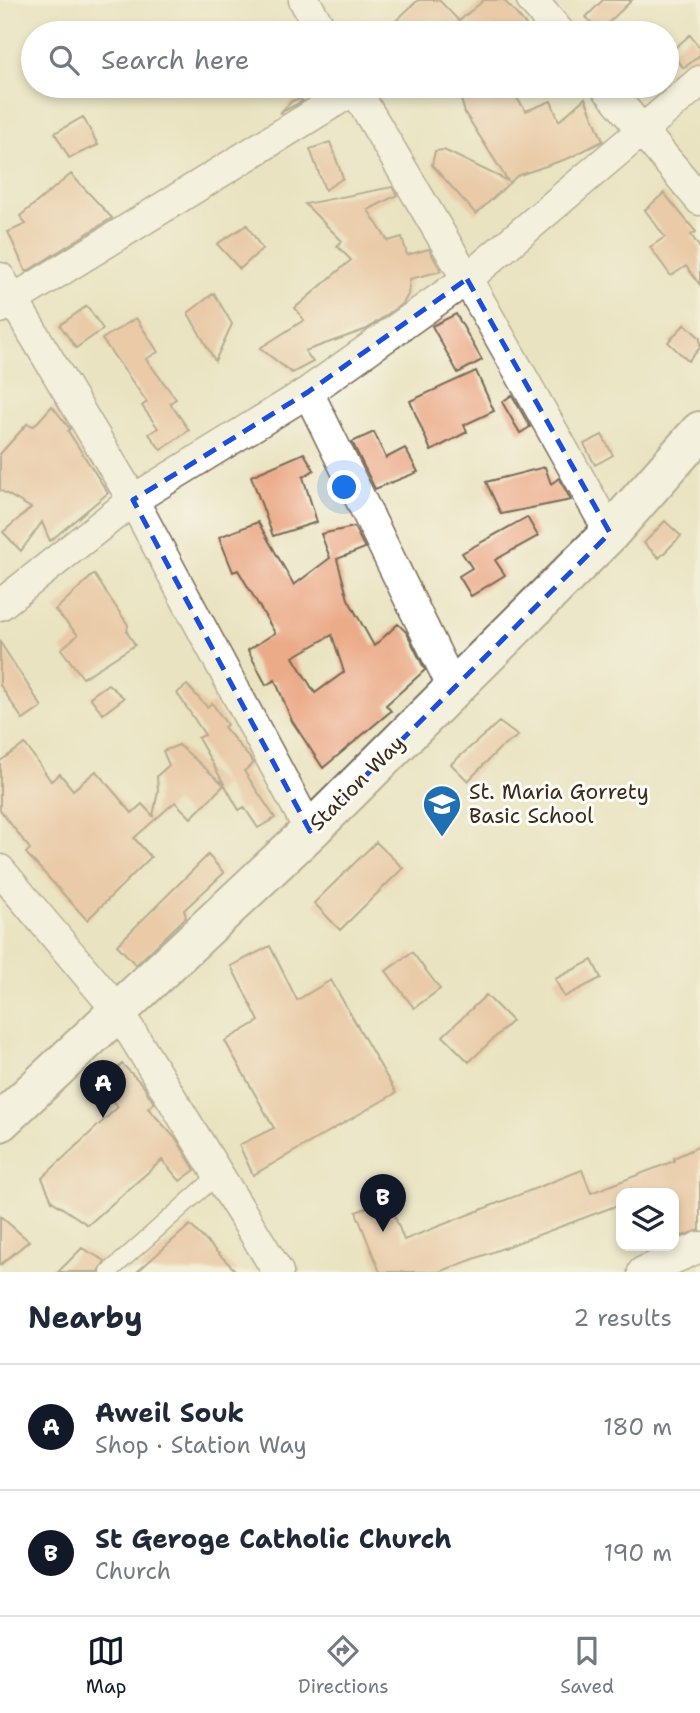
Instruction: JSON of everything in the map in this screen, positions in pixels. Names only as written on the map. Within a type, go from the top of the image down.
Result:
[{"type":"main road","name":"Station Way","points":[[0,1122],[310,831],[610,533],[700,431]]},
{"type":"street","points":[[303,0],[316,21]]},
{"type":"street","points":[[532,0],[550,21]]},
{"type":"street","points":[[0,605],[133,500],[309,392],[467,279],[700,81]]},
{"type":"street","points":[[310,831],[133,500],[4,295],[337,98]]},
{"type":"street","points":[[360,98],[467,279],[610,533]]},
{"type":"street","points":[[615,98],[700,200]]},
{"type":"street","points":[[309,392],[453,688]]},
{"type":"street","points":[[0,870],[118,1011],[278,1272]]},
{"type":"street","points":[[643,1272],[700,1247]]},
{"type":"lane","points":[[112,1271],[219,1174]]},
{"type":"highlighted area","points":[[467,279],[610,533],[310,831],[133,500],[308,392]]},
{"type":"building","points":[[418,0],[439,0],[459,21],[396,21]]},
{"type":"building","points":[[484,0],[504,0],[522,21],[459,21]]},
{"type":"building","points":[[603,0],[632,0],[610,21],[590,21],[586,17]]},
{"type":"building","points":[[690,35],[700,48],[700,55],[684,68],[679,62],[679,44]]},
{"type":"building","points":[[461,98],[517,98],[526,111],[551,101],[559,121],[585,98],[603,141],[569,158],[517,176],[476,214],[432,165],[435,151],[444,150],[508,181],[465,113]]},
{"type":"building","points":[[292,101],[303,101],[280,113]]},
{"type":"building","points":[[83,117],[98,145],[69,158],[55,133]]},
{"type":"building","points":[[330,142],[343,178],[325,190],[310,149]]},
{"type":"building","points":[[71,174],[112,218],[26,272],[8,232],[26,224],[20,216]]},
{"type":"building","points":[[392,187],[397,195],[368,210],[388,241],[402,237],[407,255],[429,249],[441,271],[410,279],[408,295],[403,303],[367,329],[305,351],[313,362],[292,373],[260,348],[304,320],[295,308],[351,260],[337,246],[342,241],[305,204]]},
{"type":"building","points":[[664,193],[696,232],[691,235],[700,248],[700,285],[686,266],[671,276],[650,247],[665,237],[645,210]]},
{"type":"building","points":[[247,225],[262,249],[240,269],[217,244]]},
{"type":"building","points":[[214,293],[232,324],[215,361],[188,313]]},
{"type":"building","points":[[87,306],[103,329],[76,348],[60,325]]},
{"type":"building","points":[[456,314],[482,360],[458,373],[432,326]]},
{"type":"building","points":[[136,318],[158,352],[146,359],[176,399],[170,403],[189,430],[161,450],[149,434],[158,428],[142,406],[147,402],[102,339]]},
{"type":"building","points":[[685,324],[700,338],[700,348],[688,361],[668,342]]},
{"type":"building","points":[[476,371],[494,411],[464,425],[467,432],[431,451],[410,401]]},
{"type":"building","points":[[512,395],[530,427],[520,433],[502,402]]},
{"type":"building","points":[[52,406],[70,429],[68,431],[108,493],[50,541],[42,522],[21,551],[3,532],[31,508],[0,490],[0,454],[27,424],[34,426]]},
{"type":"building","points":[[374,432],[386,458],[405,448],[418,472],[375,489],[352,442]]},
{"type":"building","points":[[602,435],[613,455],[595,465],[584,444]]},
{"type":"building","points":[[304,453],[314,470],[303,477],[317,522],[273,536],[251,476]]},
{"type":"building","points":[[545,467],[551,484],[559,478],[571,500],[501,514],[486,482]]},
{"type":"building","points":[[527,517],[538,536],[495,560],[505,575],[471,596],[459,576],[472,568],[462,553]]},
{"type":"building","points":[[665,521],[681,536],[659,558],[644,543]]},
{"type":"building","points":[[258,522],[294,585],[330,558],[321,534],[354,527],[365,548],[337,559],[348,599],[374,646],[398,624],[407,633],[425,670],[386,705],[391,711],[323,768],[292,721],[275,680],[266,685],[248,650],[275,633],[238,570],[233,572],[219,537]],"holes":[[[332,635],[344,672],[315,693],[293,657]]]},
{"type":"building","points":[[94,574],[128,625],[127,632],[135,645],[83,678],[61,649],[78,635],[55,610]]},
{"type":"building","points":[[0,642],[42,707],[23,720],[0,685]]},
{"type":"building","points":[[108,684],[124,698],[103,714],[90,697]]},
{"type":"building","points":[[187,685],[207,707],[212,703],[227,725],[224,727],[254,763],[244,771],[275,818],[258,828],[244,807],[239,810],[198,738],[205,735],[177,693]]},
{"type":"building","points":[[499,722],[518,736],[499,749],[468,781],[451,764]]},
{"type":"building","points":[[25,744],[51,781],[60,774],[73,790],[96,771],[132,813],[142,804],[153,816],[158,791],[157,776],[169,765],[163,751],[179,745],[224,785],[191,818],[175,802],[134,838],[151,857],[87,920],[26,853],[30,849],[0,810],[0,761]]},
{"type":"building","points":[[376,842],[403,868],[340,930],[314,903]]},
{"type":"building","points":[[208,855],[224,873],[184,910],[186,917],[136,965],[117,945]]},
{"type":"building","points":[[270,946],[297,1000],[331,980],[396,1093],[253,1175],[239,1145],[274,1128],[225,1041],[259,1021],[231,966]]},
{"type":"building","points":[[412,952],[440,989],[414,1008],[386,971]]},
{"type":"building","points":[[592,960],[601,978],[564,997],[555,979]]},
{"type":"building","points":[[486,995],[512,1021],[469,1062],[443,1036]]},
{"type":"building","points":[[122,1064],[142,1084],[154,1103],[148,1108],[177,1140],[195,1170],[180,1181],[162,1160],[88,1225],[52,1201],[42,1178],[118,1107],[102,1086]]},
{"type":"building","points":[[700,1146],[700,1230],[679,1237],[679,1188],[616,1188],[616,1206],[439,1272],[380,1272],[356,1212],[388,1199],[404,1240],[582,1170],[591,1193],[674,1161],[674,1158]]},
{"type":"building","points":[[0,1216],[29,1241],[0,1265]]},
{"type":"building","points":[[190,1225],[237,1272],[137,1272]]},
{"type":"building","points":[[82,1248],[105,1261],[99,1272],[58,1272]]},
{"type":"place","name":"St. Maria Gorrety Basic School","points":[[442,838]]},
{"type":"place","name":"Aweil Souk","points":[[103,1118]]},
{"type":"place","name":"St Geroge Catholic Church","points":[[383,1232]]}]
